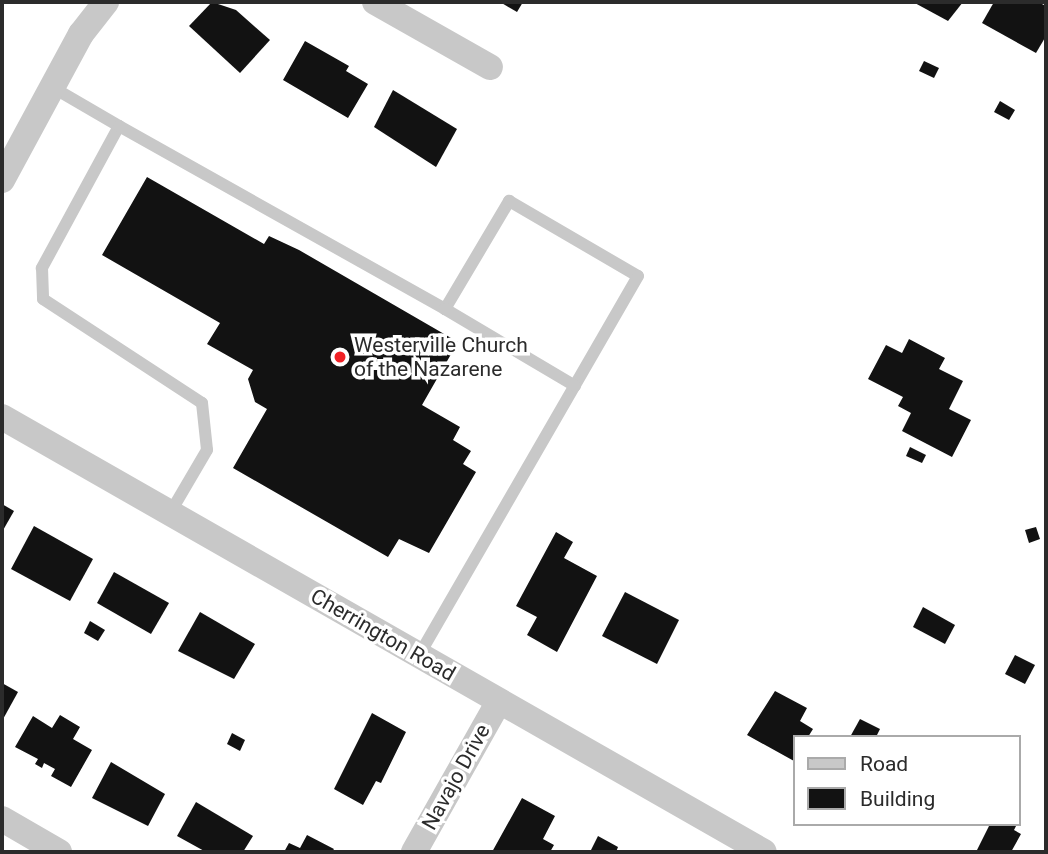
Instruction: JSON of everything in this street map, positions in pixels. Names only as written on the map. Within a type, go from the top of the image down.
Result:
[{"type":"street","points":[[2,180],[80,34],[106,2]]},
{"type":"street","points":[[375,2],[490,67]]},
{"type":"street","name":"Cherrington Road","points":[[2,417],[764,852]]},
{"type":"street","name":"Navajo Drive","points":[[414,852],[499,701]]},
{"type":"street","points":[[2,819],[59,852]]},
{"type":"lane","points":[[52,87],[445,309],[575,386]]},
{"type":"lane","points":[[119,126],[42,268],[43,299],[202,403],[206,450],[170,513]]},
{"type":"lane","points":[[419,655],[638,276],[509,201],[445,309]]},
{"type":"building","points":[[212,2],[236,10],[270,40],[240,73],[189,26]]},
{"type":"building","points":[[500,2],[523,2],[517,12]]},
{"type":"building","points":[[913,2],[963,2],[948,21]]},
{"type":"building","points":[[994,2],[1038,2],[1046,6],[1046,36],[1036,53],[982,23]]},
{"type":"building","points":[[305,41],[349,66],[346,71],[368,84],[348,118],[283,80]]},
{"type":"building","points":[[924,61],[939,68],[934,78],[919,71]]},
{"type":"building","points":[[393,90],[457,129],[436,167],[374,127]]},
{"type":"building","points":[[1000,101],[1015,110],[1009,120],[994,112]]},
{"type":"building","name":"Westerville Church of the Nazarene","points":[[147,177],[264,244],[269,236],[299,250],[458,342],[422,405],[460,427],[453,440],[471,451],[463,464],[476,472],[429,553],[399,539],[388,557],[233,468],[267,409],[255,402],[248,379],[253,370],[207,344],[220,323],[102,255]]},
{"type":"building","points":[[909,339],[945,358],[939,369],[963,381],[949,409],[971,420],[952,457],[902,431],[911,413],[898,406],[903,397],[868,379],[886,345],[902,353]]},
{"type":"building","points":[[910,447],[926,455],[922,463],[906,456]]},
{"type":"building","points":[[2,504],[14,511],[2,532]]},
{"type":"building","points":[[34,526],[93,559],[70,601],[11,569]]},
{"type":"building","points":[[1036,527],[1040,539],[1029,543],[1025,530]]},
{"type":"building","points":[[556,532],[573,542],[564,558],[597,576],[557,652],[527,635],[537,617],[516,606]]},
{"type":"building","points":[[114,572],[169,603],[151,634],[97,603]]},
{"type":"building","points":[[625,592],[679,620],[657,664],[602,636]]},
{"type":"building","points":[[923,607],[955,625],[945,644],[913,627]]},
{"type":"building","points":[[200,612],[255,644],[234,679],[178,651]]},
{"type":"building","points":[[90,621],[105,630],[98,641],[84,633]]},
{"type":"building","points":[[1015,655],[1035,665],[1025,684],[1005,674]]},
{"type":"building","points":[[2,683],[18,692],[2,721]]},
{"type":"building","points":[[775,691],[807,708],[800,721],[813,729],[809,735],[792,735],[792,760],[747,735]]},
{"type":"building","points":[[372,713],[406,732],[381,783],[376,781],[363,805],[334,789]]},
{"type":"building","points":[[60,715],[80,727],[73,739],[92,750],[71,787],[51,776],[55,769],[44,763],[42,768],[35,764],[38,759],[15,747],[33,716],[52,728]]},
{"type":"building","points":[[860,719],[880,729],[877,735],[851,735]]},
{"type":"building","points":[[232,733],[245,740],[240,751],[227,744]]},
{"type":"building","points":[[111,762],[165,794],[148,826],[92,798]]},
{"type":"building","points":[[522,798],[555,816],[543,839],[554,845],[550,852],[492,852]]},
{"type":"building","points":[[196,802],[253,836],[243,852],[206,852],[177,836]]},
{"type":"building","points":[[989,826],[1016,826],[1014,830],[1021,834],[1011,852],[976,852]]},
{"type":"building","points":[[307,835],[334,849],[332,852],[284,852],[289,843],[300,848]]},
{"type":"building","points":[[598,836],[618,847],[616,852],[590,852]]},
{"type":"place","name":"Westerville Church of the Nazarene","points":[[340,357]]}]
